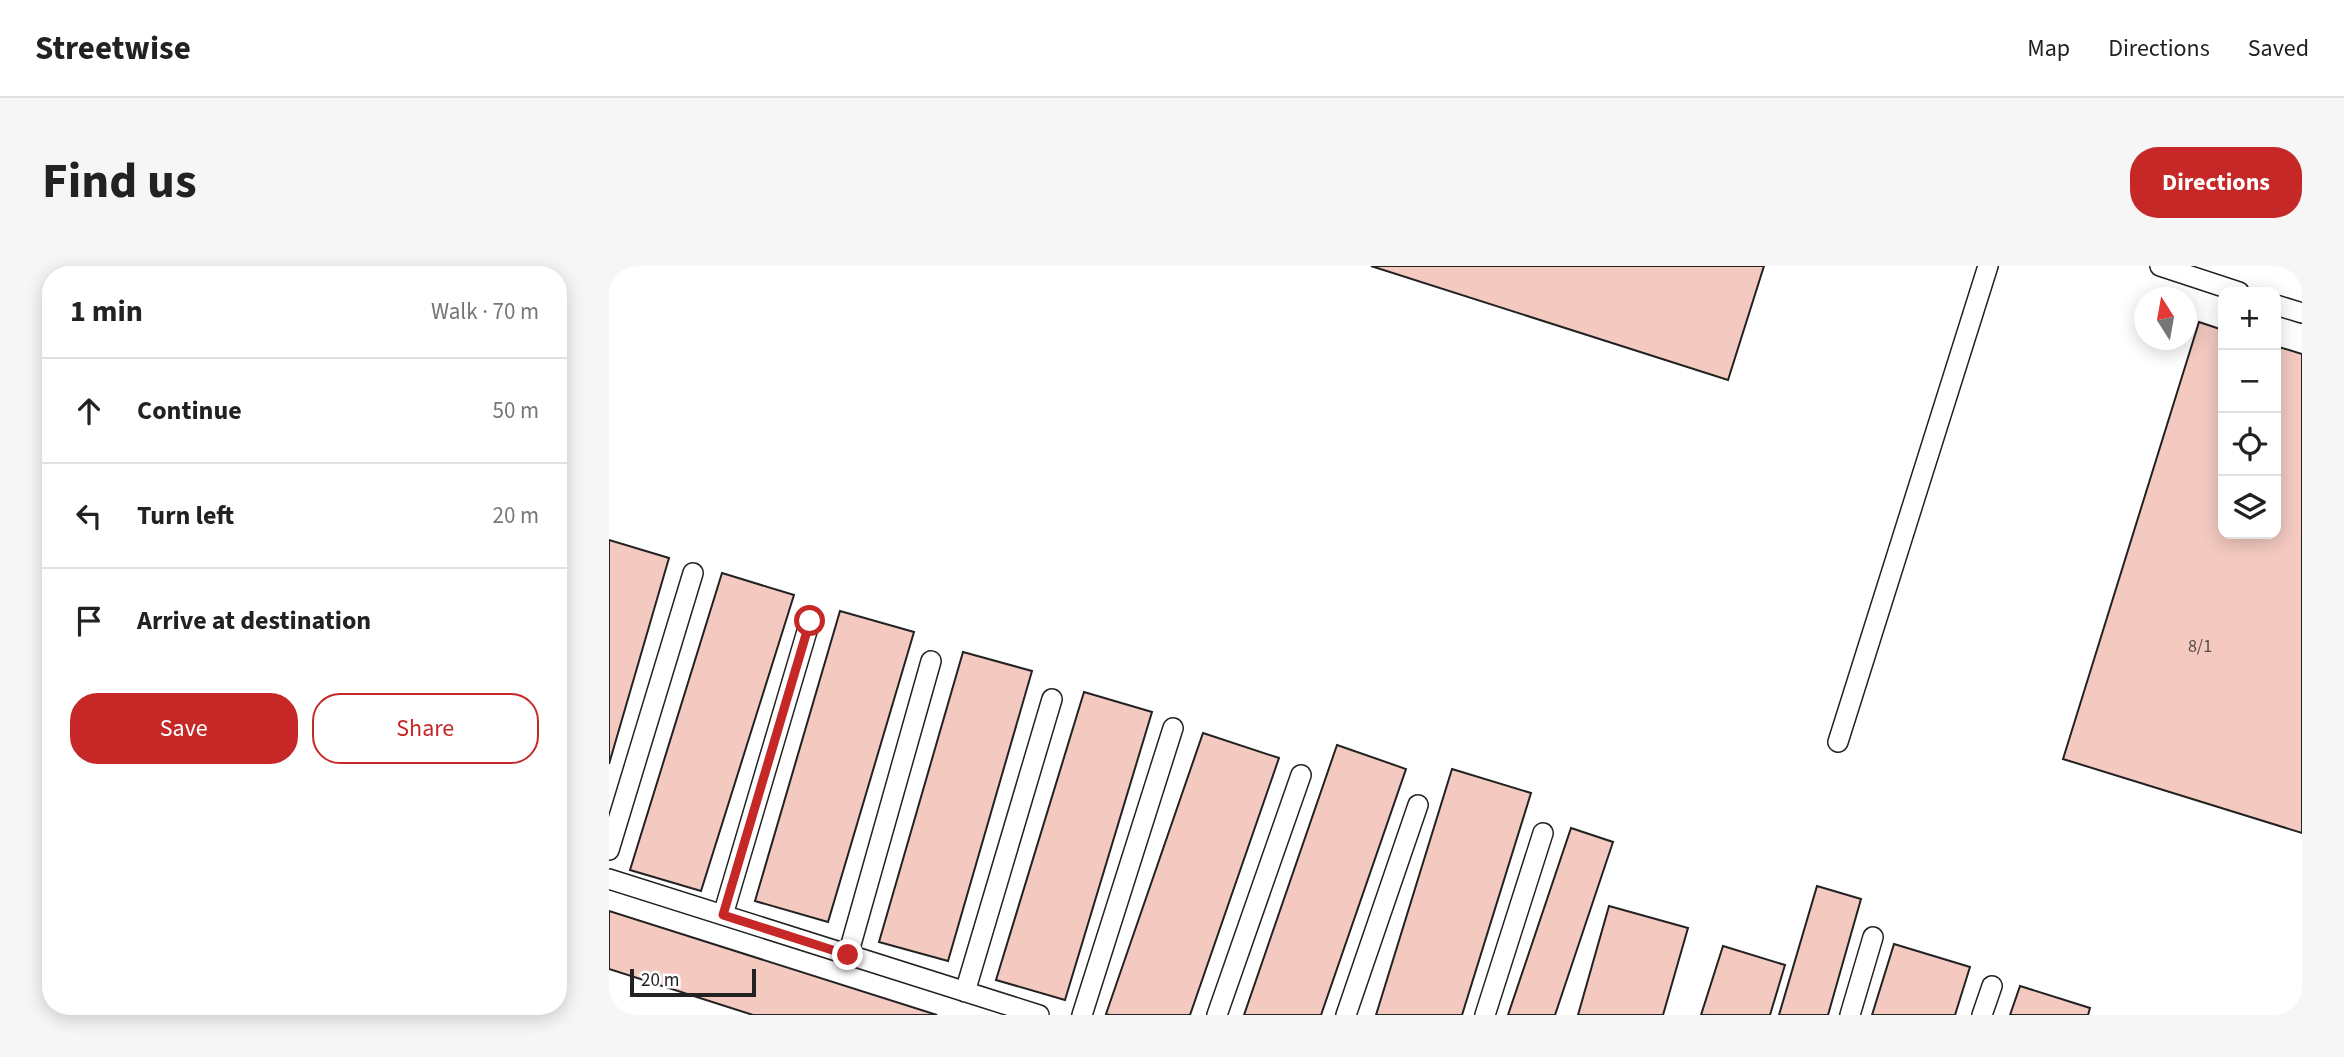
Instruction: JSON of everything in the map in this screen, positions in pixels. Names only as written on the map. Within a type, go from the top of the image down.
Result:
[{"type":"lane","points":[[1839,742],[1988,266]]},
{"type":"lane","points":[[2160,266],[2224,287]]},
{"type":"lane","points":[[2281,307],[2302,313]]},
{"type":"lane","points":[[609,850],[693,573]]},
{"type":"lane","points":[[723,915],[810,621]]},
{"type":"lane","points":[[848,955],[932,661]]},
{"type":"lane","points":[[965,992],[1052,699]]},
{"type":"lane","points":[[1083,1015],[1173,728]]},
{"type":"lane","points":[[1217,1015],[1301,775]]},
{"type":"lane","points":[[1346,1015],[1418,805]]},
{"type":"lane","points":[[1485,1015],[1543,833]]},
{"type":"lane","points":[[609,879],[1039,1015]]},
{"type":"lane","points":[[1850,1015],[1873,937]]},
{"type":"lane","points":[[1983,1015],[1992,986]]},
{"type":"path","points":[[609,1013],[617,1015]]},
{"type":"building","points":[[1371,266],[1764,266],[1728,380]]},
{"type":"building","points":[[2199,322],[2218,328],[2218,539],[2281,539],[2281,348],[2302,354],[2302,833],[2063,759],[2190,350],[2197,350]]},
{"type":"building","points":[[609,540],[669,558],[609,764]]},
{"type":"building","points":[[722,573],[794,595],[701,891],[630,870]]},
{"type":"building","points":[[840,611],[914,632],[828,922],[755,901]]},
{"type":"building","points":[[963,652],[1032,671],[948,961],[879,942]]},
{"type":"building","points":[[1084,692],[1152,712],[1065,1000],[996,980]]},
{"type":"building","points":[[1203,733],[1279,758],[1190,1015],[1106,1014]]},
{"type":"building","points":[[1337,745],[1406,769],[1321,1015],[1244,1015]]},
{"type":"building","points":[[1452,769],[1531,793],[1462,1015],[1376,1015]]},
{"type":"building","points":[[1571,828],[1613,842],[1555,1015],[1508,1015]]},
{"type":"building","points":[[1817,886],[1861,899],[1828,1015],[1779,1015]]},
{"type":"building","points":[[1609,906],[1688,928],[1663,1015],[1578,1015]]},
{"type":"building","points":[[609,911],[937,1015],[753,1015],[609,969]]},
{"type":"building","points":[[1894,944],[1970,967],[1955,1015],[1872,1015]]},
{"type":"building","points":[[1723,946],[1785,965],[1770,1015],[1701,1015]]},
{"type":"building","points":[[2020,986],[2090,1008],[2088,1015],[2010,1015]]},
{"type":"route","points":[[810,621],[723,915],[848,955]]}]
